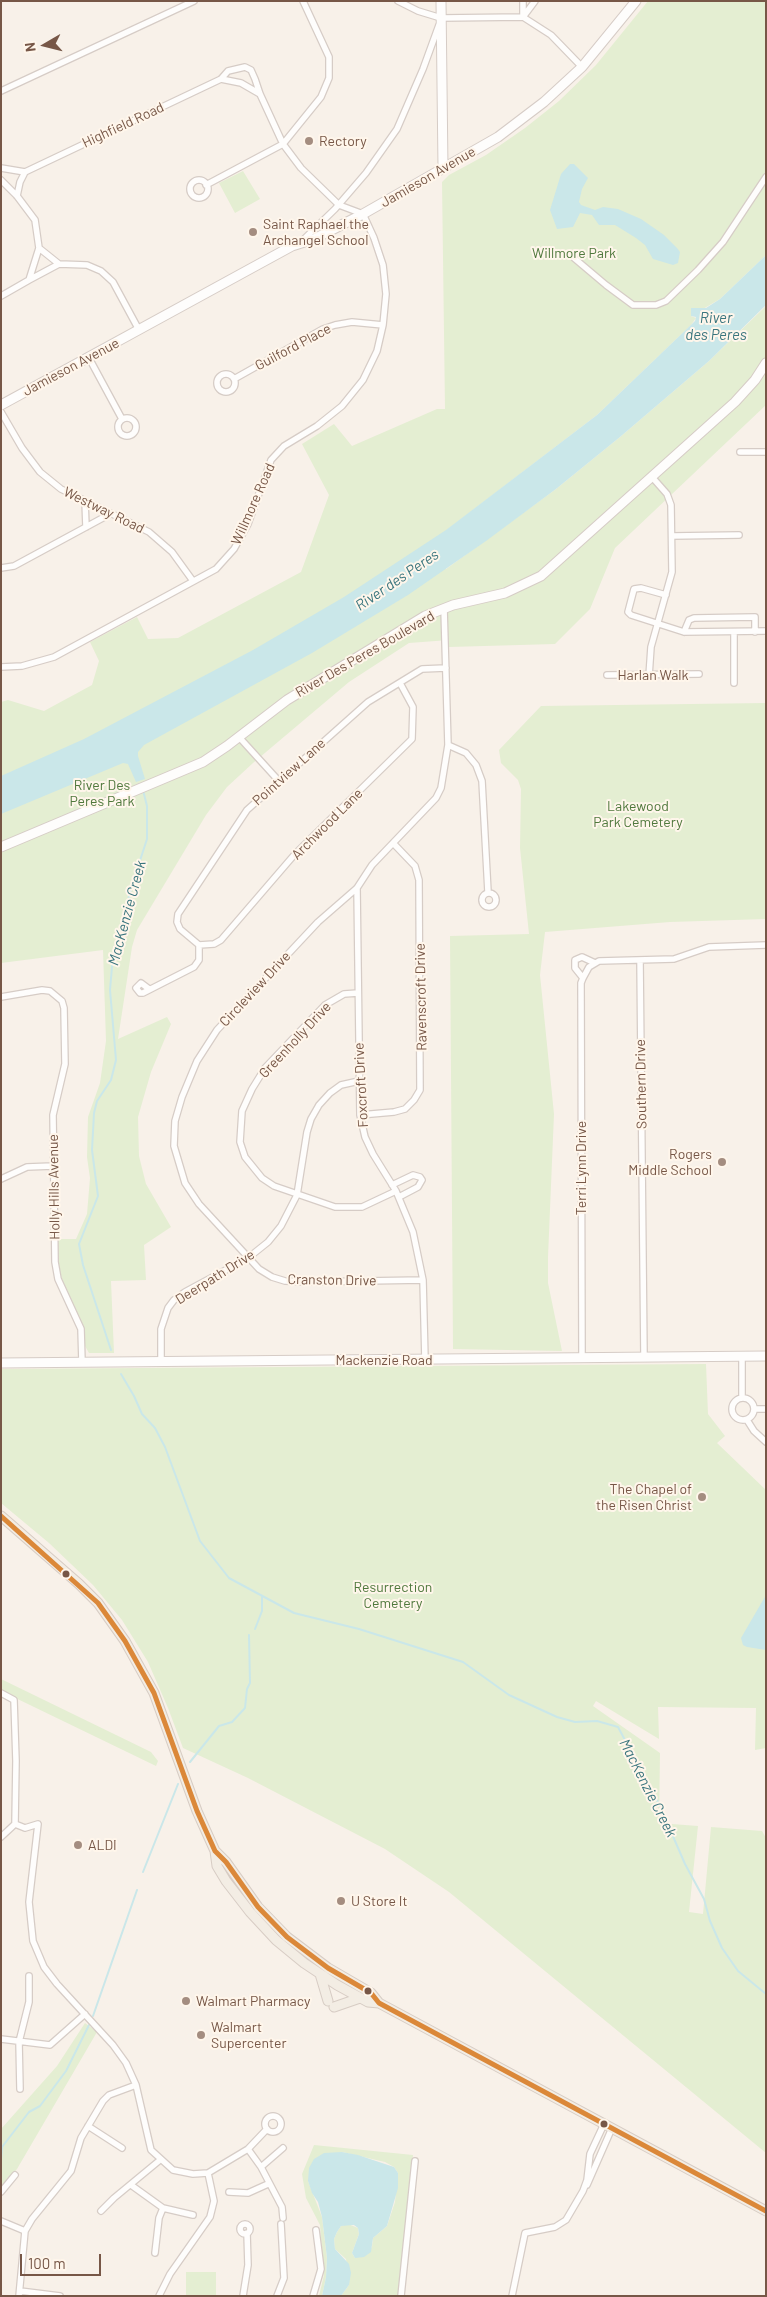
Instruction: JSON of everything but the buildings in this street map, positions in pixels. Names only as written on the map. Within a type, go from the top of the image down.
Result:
[{"type":"main road","points":[[441,1],[443,168]]},
{"type":"main road","name":"Jamieson Avenue","points":[[1,405],[302,242],[314,239],[363,214],[498,137],[544,102],[582,67],[636,1]]},
{"type":"main road","name":"River Des Peres Boulevard","points":[[1,847],[203,762],[295,694],[413,623],[444,608],[505,593],[541,576],[742,395],[766,363]]},
{"type":"main road","name":"Mackenzie Road","points":[[1,1363],[766,1356]]},
{"type":"main road","points":[[1,1516],[68,1573],[90,1595],[133,1653],[154,1693],[197,1811],[215,1851],[217,1866],[250,1912],[276,1940],[320,1974],[368,2002],[379,2002]]},
{"type":"main road","points":[[215,1851],[226,1862],[253,1901],[277,1927],[309,1954],[341,1976],[371,1993],[379,2002],[766,2211]]},
{"type":"main road","points":[[320,1974],[331,2004],[360,1998]]},
{"type":"street","points":[[1,92],[194,1]]},
{"type":"street","points":[[206,185],[283,144],[321,97],[329,78],[329,57],[303,1]]},
{"type":"street","points":[[398,1],[418,12],[441,18],[524,17],[550,35],[582,67]]},
{"type":"street","points":[[523,1],[524,17]]},
{"type":"street","points":[[524,17],[534,1]]},
{"type":"street","points":[[302,242],[339,205],[366,173],[397,129],[424,69],[441,18]]},
{"type":"street","name":"Highfield Road","points":[[25,172],[222,79],[228,71],[245,67],[251,70],[283,144],[301,168],[339,205],[363,214]]},
{"type":"street","points":[[222,79],[241,83],[260,94]]},
{"type":"street","points":[[1,168],[25,172],[20,182],[17,196]]},
{"type":"street","points":[[574,258],[633,305],[656,305],[666,301],[723,242],[766,177]]},
{"type":"street","points":[[1,180],[17,196],[35,220],[39,248],[29,280]]},
{"type":"street","name":"Willmore Road","points":[[1,667],[22,666],[54,657],[216,569],[234,550],[248,524],[271,460],[284,446],[317,426],[342,406],[363,380],[377,351],[383,325],[386,294],[383,265],[363,214]]},
{"type":"street","points":[[39,248],[59,264]]},
{"type":"street","points":[[1,296],[59,264],[87,265],[101,272],[113,282],[139,330]]},
{"type":"street","name":"Guilford Place","points":[[234,379],[335,325],[352,322],[383,325]]},
{"type":"street","points":[[89,358],[122,419]]},
{"type":"street","name":"Westway Road","points":[[1,412],[22,448],[40,472],[61,489],[149,532],[172,552],[193,581]]},
{"type":"street","points":[[740,452],[766,452]]},
{"type":"street","points":[[649,676],[651,647],[672,572],[672,505],[667,494],[652,477]]},
{"type":"street","points":[[85,501],[86,527]]},
{"type":"street","points":[[1,568],[14,566],[110,514]]},
{"type":"street","points":[[672,536],[739,535]]},
{"type":"street","points":[[666,595],[638,588],[634,589],[628,609],[630,615],[684,632],[766,631]]},
{"type":"street","name":"Circleview Drive","points":[[248,1258],[199,1204],[185,1183],[174,1146],[175,1121],[182,1097],[197,1061],[217,1030],[318,922],[357,888],[372,865],[436,798],[441,788],[448,745],[444,608]]},
{"type":"street","points":[[684,632],[685,625],[694,618],[746,617],[755,617],[755,632]]},
{"type":"street","points":[[734,632],[734,683]]},
{"type":"street","name":"Pointview Lane","points":[[199,945],[180,929],[177,922],[178,914],[247,810],[278,780],[368,702],[422,669],[446,668]]},
{"type":"street","name":"Harlan Walk","points":[[607,675],[699,674]]},
{"type":"street","name":"Archwood Lane","points":[[199,945],[214,944],[221,940],[295,854],[412,739],[413,707],[400,683]]},
{"type":"street","points":[[239,737],[278,780]]},
{"type":"street","points":[[448,745],[466,753],[476,765],[482,781],[488,892]]},
{"type":"street","name":"Ravenscroft Drive","points":[[360,1115],[394,1112],[405,1108],[414,1100],[420,1090],[419,880],[415,866],[393,843]]},
{"type":"street","name":"Foxcroft Drive","points":[[357,888],[360,1115],[365,1137],[397,1194],[413,1232],[423,1280],[425,1360]]},
{"type":"street","points":[[149,989],[194,967],[199,960],[199,945]]},
{"type":"street","name":"Terri Lynn Drive","points":[[582,1358],[581,983],[583,978],[575,968],[575,960],[582,957],[595,963],[599,961],[674,959],[709,947],[766,945]]},
{"type":"street","name":"Southern Drive","points":[[640,960],[644,1357]]},
{"type":"street","points":[[583,978],[586,969],[595,963]]},
{"type":"street","name":"Holly Hills Avenue","points":[[1,997],[42,990],[50,992],[62,1001],[64,1008],[65,1064],[54,1102],[55,1262],[58,1279],[81,1329],[82,1362]]},
{"type":"street","name":"Greenholly Drive","points":[[358,993],[344,994],[325,1005],[265,1068],[242,1110],[240,1142],[252,1168],[262,1178],[274,1186],[335,1207],[362,1207],[418,1188],[422,1180],[420,1177],[413,1175],[392,1185]]},
{"type":"street","name":"Deerpath Drive","points":[[160,1362],[163,1321],[168,1308],[174,1300],[248,1258],[268,1242],[281,1226],[297,1195],[307,1132],[311,1119],[330,1093],[341,1085],[359,1081]]},
{"type":"street","points":[[1,1180],[27,1167],[53,1166]]},
{"type":"street","name":"Cranston Drive","points":[[248,1258],[259,1269],[272,1277],[286,1281],[423,1280]]},
{"type":"street","points":[[742,1356],[742,1398]]},
{"type":"street","points":[[742,1398],[752,1402],[754,1409],[752,1415],[747,1420]]},
{"type":"street","points":[[742,1398],[734,1404],[733,1411],[736,1418],[747,1420],[754,1431],[766,1442]]},
{"type":"street","points":[[754,1409],[766,1409]]},
{"type":"street","points":[[1,1693],[14,1700],[16,1761],[15,1824],[1,1837]]},
{"type":"street","points":[[15,1824],[26,1828],[38,1824],[29,1902],[33,1941],[44,1967],[113,2045],[126,2063],[136,2085],[151,2150],[172,2170],[208,2173],[248,2149],[267,2129]]},
{"type":"street","points":[[20,2089],[19,2042],[29,2002],[29,1976]]},
{"type":"street","points":[[1,2039],[50,2045],[85,2014]]},
{"type":"street","points":[[60,2296],[19,2294],[25,2231],[71,2171],[81,2138],[103,2101],[109,2095],[136,2085]]},
{"type":"street","points":[[88,2126],[122,2148]]},
{"type":"street","points":[[583,2191],[587,2180],[590,2154],[608,2126]]},
{"type":"street","points":[[512,2296],[525,2233],[561,2225],[566,2220],[591,2181],[608,2126]]},
{"type":"street","points":[[260,2167],[283,2148]]},
{"type":"street","points":[[248,2149],[282,2208],[284,2278],[277,2296]]},
{"type":"street","points":[[101,2212],[114,2198],[131,2186],[160,2160]]},
{"type":"street","points":[[401,2296],[415,2162]]},
{"type":"street","points":[[159,2296],[170,2274],[210,2217],[214,2201],[208,2173]]},
{"type":"street","points":[[1,2192],[15,2175]]},
{"type":"street","points":[[228,2192],[248,2193],[268,2184]]},
{"type":"street","points":[[131,2186],[163,2208],[193,2215]]},
{"type":"street","points":[[155,2253],[159,2218],[163,2208]]},
{"type":"street","points":[[1,2221],[25,2231]]},
{"type":"street","points":[[313,2296],[321,2269],[316,2230]]},
{"type":"street","points":[[243,2296],[248,2265],[248,2233]]},
{"type":"green space","points":[[648,1],[766,1],[766,255],[720,299],[691,316],[696,318],[691,325],[597,415],[447,530],[446,569],[556,489],[620,437],[709,361],[766,306],[766,405],[615,548],[590,609],[555,644],[449,647],[449,640],[409,643],[349,682],[253,763],[227,787],[206,815],[137,930],[132,947],[118,1039],[167,1017],[171,1024],[151,1072],[138,1117],[139,1156],[146,1184],[171,1227],[144,1245],[146,1280],[111,1281],[114,1353],[89,1353],[85,1346],[84,1327],[62,1279],[57,1239],[76,1239],[87,1214],[90,1178],[87,1157],[88,1117],[100,1083],[106,1041],[103,950],[1,963],[1,702],[8,700],[44,711],[92,685],[99,661],[90,642],[137,617],[148,639],[178,638],[301,572],[329,495],[302,444],[334,424],[352,446],[437,409],[445,409],[442,182],[449,175],[486,155],[525,128],[559,101],[596,65]]},
{"type":"green space","points":[[243,171],[260,199],[235,213],[219,183]]},
{"type":"green space","name":"Lakewood Park Cemetery","points":[[766,703],[766,919],[670,922],[545,932],[540,975],[554,1114],[548,1283],[562,1351],[453,1349],[450,936],[529,934],[520,848],[521,789],[518,780],[501,763],[499,750],[541,706]]},
{"type":"green space","name":"Resurrection Cemetery","points":[[706,1364],[708,1414],[725,1436],[717,1443],[766,1490],[766,1748],[755,1750],[756,1708],[658,1707],[659,1739],[596,1701],[593,1706],[660,1753],[659,1823],[698,1826],[689,1912],[703,1914],[711,1827],[762,1831],[766,1838],[766,2153],[449,1892],[385,1849],[248,1778],[183,1748],[148,1662],[122,1620],[93,1585],[49,1543],[1,1503],[1,1369]]},
{"type":"green space","points":[[1,1679],[151,1752],[158,1761],[156,1766],[1,1691]]},
{"type":"green space","points":[[85,2023],[97,2032],[17,2169],[1,2187],[1,2129],[57,2066]]},
{"type":"green space","points":[[314,2145],[413,2155],[399,2296],[341,2296],[349,2285],[346,2259],[335,2249],[334,2239],[337,2232],[341,2226],[348,2224],[358,2228],[359,2234],[352,2253],[355,2258],[372,2247],[373,2238],[387,2226],[395,2202],[398,2173],[394,2167],[385,2162],[342,2152],[308,2181],[322,2217],[327,2258],[322,2296],[319,2296],[324,2275],[320,2225],[306,2198],[302,2174]]},
{"type":"green space","points":[[186,2272],[216,2272],[216,2296],[186,2296]]},
{"type":"water","points":[[570,164],[574,164],[588,178],[582,189],[579,202],[581,205],[595,210],[603,207],[618,209],[641,219],[664,235],[677,248],[680,252],[678,263],[673,265],[653,259],[645,245],[636,238],[615,225],[599,225],[592,215],[580,213],[573,227],[557,229],[550,210],[561,174]]},
{"type":"water","name":"River des Peres","points":[[766,255],[765,306],[709,361],[620,437],[556,489],[486,541],[408,595],[312,653],[144,745],[138,752],[138,756],[145,779],[136,782],[128,764],[123,763],[1,814],[1,776],[84,739],[253,650],[344,597],[446,530],[597,415],[695,321],[696,317],[691,316],[691,308],[706,308],[720,299]]},
{"type":"water","points":[[766,1595],[766,1650],[747,1647],[743,1645],[741,1638]]},
{"type":"water","points":[[342,2152],[358,2155],[394,2167],[398,2173],[398,2188],[387,2226],[373,2238],[371,2252],[364,2257],[355,2258],[352,2253],[359,2234],[358,2228],[354,2225],[341,2226],[334,2239],[335,2249],[349,2264],[351,2273],[349,2285],[341,2296],[322,2296],[327,2258],[322,2217],[318,2202],[312,2193],[308,2181],[309,2168],[314,2159],[324,2153]]},
{"type":"waterway","name":"MacKenzie Creek","points":[[111,1350],[83,1265],[79,1244],[98,1196],[92,1150],[94,1113],[97,1101],[111,1080],[116,1060],[110,990],[113,955],[147,839],[147,806],[143,790]]},
{"type":"waterway","name":"MacKenzie Creek","points":[[121,1374],[142,1414],[155,1428],[165,1447],[200,1541],[229,1578],[294,1613],[359,1629],[463,1662],[509,1695],[557,1717],[575,1722],[597,1721],[618,1727],[659,1804],[685,1864],[704,1899],[710,1921],[722,1948],[738,1971],[766,1994]]},
{"type":"waterway","points":[[255,1629],[262,1611],[262,1597]]},
{"type":"waterway","points":[[190,1762],[219,1726],[232,1722],[245,1708],[247,1689],[250,1683],[249,1635]]},
{"type":"waterway","points":[[143,1872],[178,1784]]},
{"type":"waterway","points":[[93,2016],[137,1890]]},
{"type":"waterway","points":[[1,2159],[2,2147],[29,2112],[40,2106],[66,2071],[89,2025]]},
{"type":"transit line","points":[[1,1516],[98,1603],[125,1641],[154,1693],[197,1811],[215,1851],[226,1862],[258,1907],[287,1937],[328,1968],[371,1993],[379,2003],[766,2211]]},
{"type":"place","name":"Rectory","points":[[309,141]]},
{"type":"place","name":"Saint Raphael the Archangel School","points":[[253,232]]},
{"type":"place","name":"Rogers Middle School","points":[[722,1162]]},
{"type":"place","name":"The Chapel of the Risen Christ","points":[[702,1497]]},
{"type":"place","name":"ALDI","points":[[78,1845]]},
{"type":"place","name":"U Store It","points":[[341,1901]]},
{"type":"place","name":"Walmart Pharmacy","points":[[186,2001]]},
{"type":"place","name":"Walmart Supercenter","points":[[201,2035]]},
{"type":"park label","name":"Willmore Park","points":[[574,253]]},
{"type":"park label","name":"River Des Peres Park","points":[[102,794]]}]
